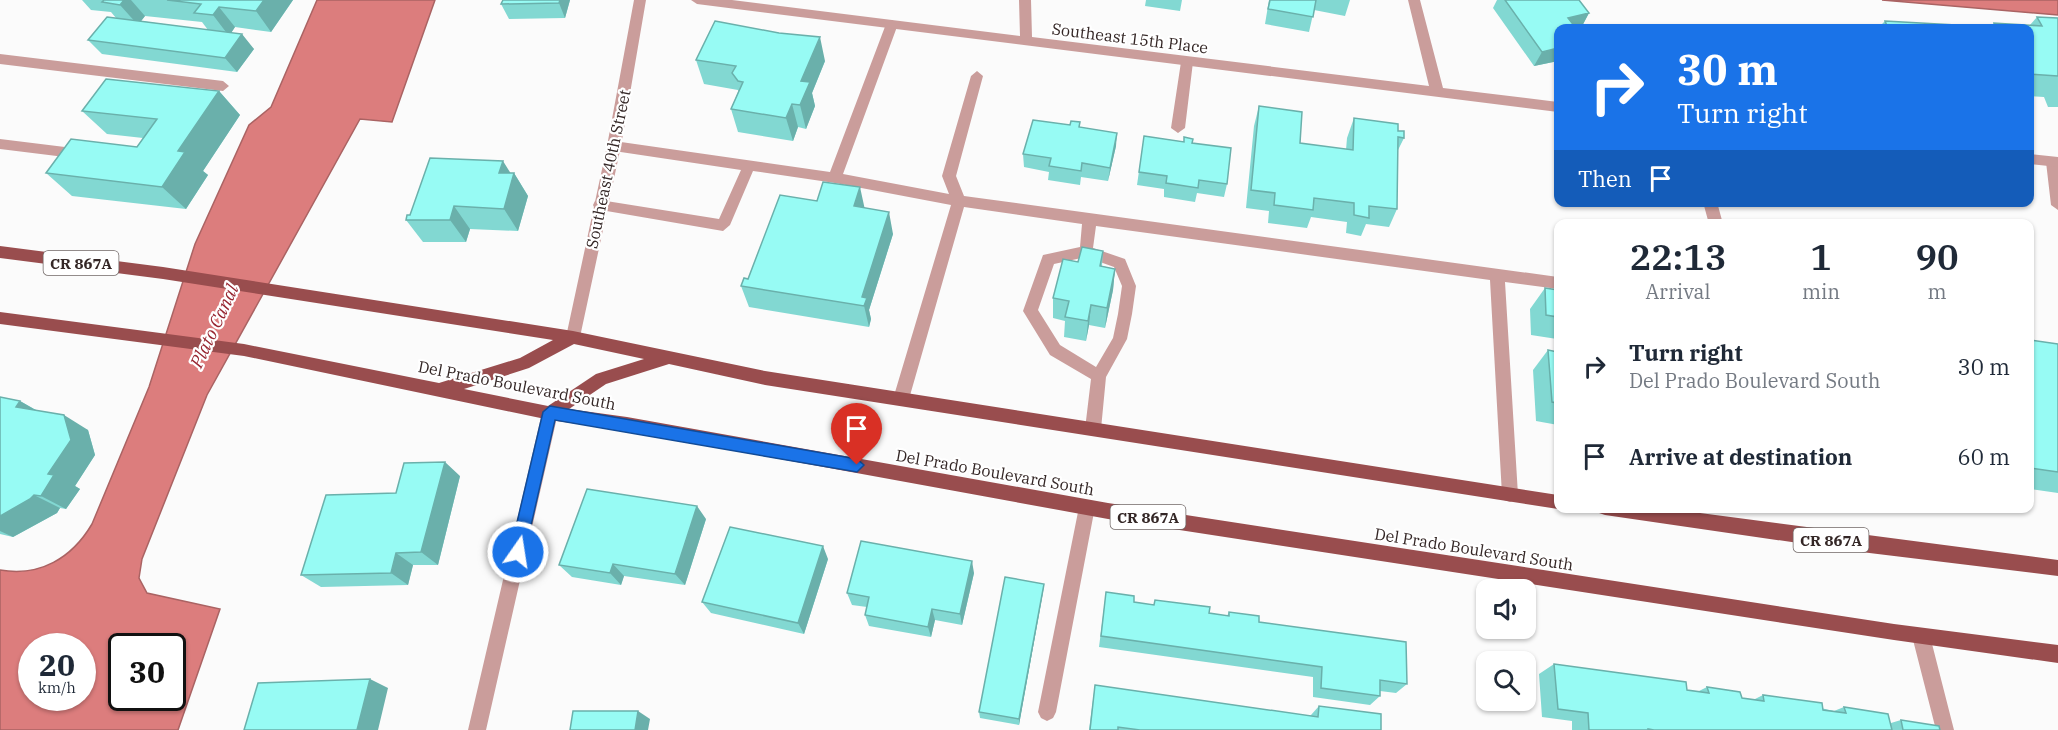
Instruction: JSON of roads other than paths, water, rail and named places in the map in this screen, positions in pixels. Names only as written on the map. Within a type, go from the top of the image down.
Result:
[{"type":"main road","name":"CR 867A","points":[[0,252],[163,273],[573,337],[765,378],[1554,501]]},
{"type":"main road","name":"Del Prado Boulevard South","points":[[0,318],[244,350],[550,412],[1087,507],[1921,636],[2058,654]]},
{"type":"main road","points":[[439,390],[524,363],[573,337]]},
{"type":"main road","points":[[550,412],[601,379],[670,357]]},
{"type":"main road","name":"CR 867A","points":[[1640,513],[1853,543],[2058,568]]},
{"type":"street","name":"Southeast 40th Street","points":[[573,337],[614,146],[640,0]]},
{"type":"street","name":"Southeast 15th Place","points":[[697,0],[1554,106]]},
{"type":"street","points":[[1026,0],[1026,41]]},
{"type":"street","points":[[1414,0],[1437,91]]},
{"type":"street","points":[[835,178],[892,24]]},
{"type":"street","points":[[0,59],[223,86]]},
{"type":"street","points":[[1178,128],[1187,62]]},
{"type":"street","points":[[901,399],[959,201],[949,176],[977,76]]},
{"type":"street","points":[[0,144],[74,153]]},
{"type":"street","points":[[614,146],[835,178],[959,201],[1554,283]]},
{"type":"street","points":[[2034,159],[2056,162],[2058,205]]},
{"type":"street","points":[[600,205],[723,225],[749,166]]},
{"type":"street","points":[[1086,251],[1090,219]]},
{"type":"street","points":[[1093,429],[1099,376],[1120,339],[1129,286],[1120,263],[1086,251],[1048,259],[1030,311],[1055,350],[1099,376]]},
{"type":"street","points":[[1497,276],[1510,495]]},
{"type":"street","points":[[477,730],[550,412]]},
{"type":"street","points":[[1047,712],[1087,507]]},
{"type":"street","points":[[1921,636],[1945,730]]},
{"type":"water","name":"Plato Canal","points":[[317,0],[435,0],[392,122],[360,119],[207,395],[142,559],[139,578],[147,593],[220,609],[186,707],[186,633],[108,633],[108,711],[185,711],[178,730],[0,730],[0,570],[28,571],[54,562],[75,547],[92,524],[149,387],[195,244],[249,125],[271,107]]},
{"type":"water","points":[[1882,0],[2058,0],[2058,15]]}]
